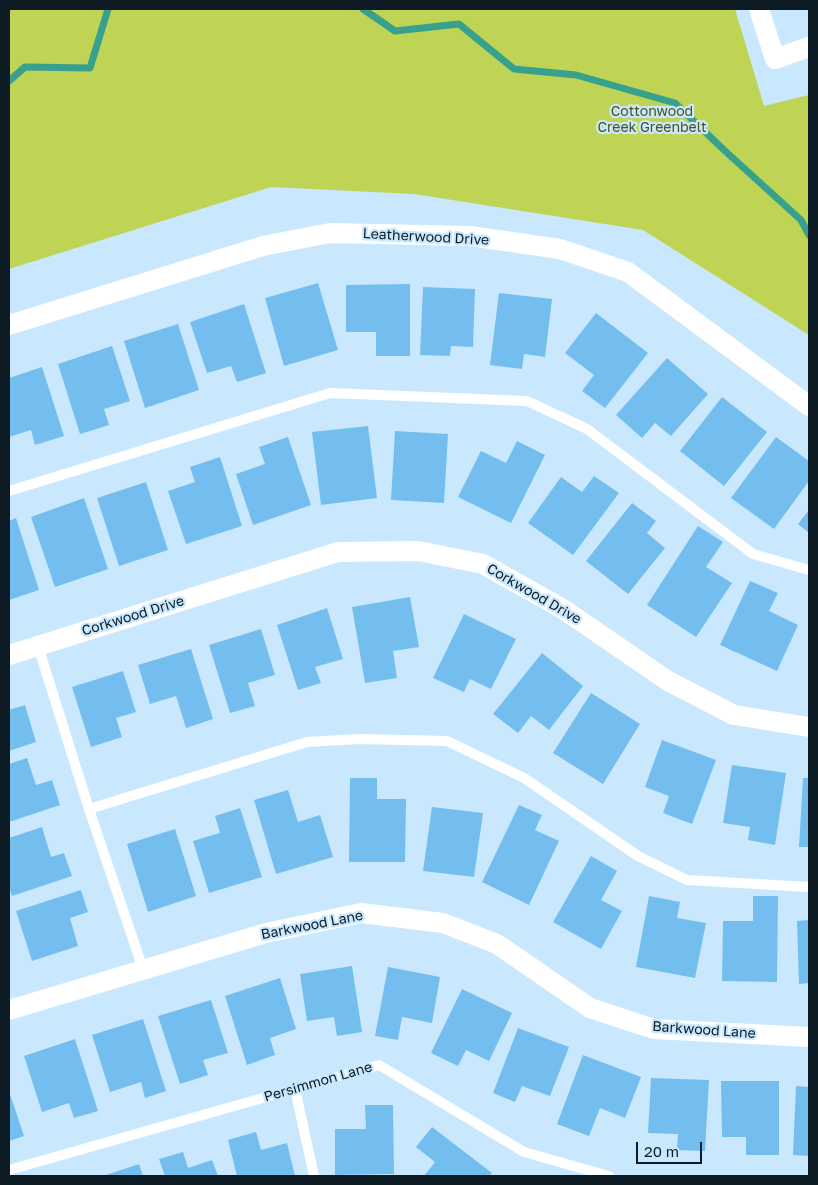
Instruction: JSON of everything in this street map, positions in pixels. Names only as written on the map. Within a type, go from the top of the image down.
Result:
[{"type":"street","points":[[759,9],[775,59],[809,48]]},
{"type":"street","name":"Leatherwood Drive","points":[[9,325],[252,249],[330,233],[470,236],[560,249],[628,272],[809,406]]},
{"type":"street","name":"Corkwood Drive","points":[[9,655],[338,552],[418,551],[483,564],[563,609],[668,681],[734,715],[809,727]]},
{"type":"street","name":"Barkwood Lane","points":[[9,1010],[266,933],[361,913],[443,923],[488,940],[497,944],[590,1008],[654,1029],[809,1036]]},
{"type":"lane","points":[[9,491],[330,393],[527,401],[587,428],[753,554],[809,570]]},
{"type":"lane","points":[[38,646],[143,970]]},
{"type":"lane","points":[[90,809],[307,742],[359,738],[447,741],[524,778],[638,856],[687,880],[809,887]]},
{"type":"lane","name":"Persimmon Lane","points":[[9,1170],[379,1065],[524,1152],[609,1176]]},
{"type":"lane","points":[[295,1089],[314,1176]]},
{"type":"green space","name":"Cottonwood Creek Greenbelt","points":[[9,9],[735,9],[764,106],[809,95],[809,335],[643,230],[414,194],[271,187],[9,269]]},
{"type":"building","points":[[318,283],[338,350],[284,366],[265,298]]},
{"type":"building","points":[[410,284],[410,356],[376,356],[376,332],[346,332],[346,285]]},
{"type":"building","points":[[423,287],[475,289],[473,347],[451,346],[450,356],[420,355]]},
{"type":"building","points":[[499,293],[552,299],[545,357],[524,354],[522,369],[490,365]]},
{"type":"building","points":[[244,304],[266,373],[237,382],[231,366],[207,373],[190,322]]},
{"type":"building","points":[[596,313],[648,353],[605,408],[582,391],[594,375],[565,353]]},
{"type":"building","points":[[178,324],[199,390],[145,408],[124,341]]},
{"type":"building","points":[[112,346],[130,401],[104,409],[109,425],[80,434],[58,364]]},
{"type":"building","points":[[667,358],[708,394],[671,436],[655,423],[642,438],[616,415]]},
{"type":"building","points":[[42,367],[64,436],[35,445],[31,430],[9,437],[9,378]]},
{"type":"building","points":[[722,397],[767,432],[724,486],[680,451]]},
{"type":"building","points":[[368,426],[377,498],[321,505],[312,432]]},
{"type":"building","points":[[395,431],[448,434],[444,503],[391,500]]},
{"type":"building","points":[[288,437],[311,505],[253,525],[236,474],[265,464],[259,447]]},
{"type":"building","points":[[776,437],[809,461],[809,481],[774,529],[731,498]]},
{"type":"building","points":[[517,441],[545,455],[511,523],[458,497],[481,451],[506,463]]},
{"type":"building","points":[[220,457],[242,526],[186,544],[168,491],[195,482],[190,467]]},
{"type":"building","points":[[594,476],[619,493],[573,555],[528,523],[561,477],[582,492]]},
{"type":"building","points":[[146,482],[168,550],[119,566],[97,498]]},
{"type":"building","points":[[84,498],[108,569],[55,587],[31,517]]},
{"type":"building","points":[[632,503],[656,521],[647,533],[665,548],[628,594],[586,561]]},
{"type":"building","points":[[809,510],[809,533],[798,524]]},
{"type":"building","points":[[16,518],[39,590],[9,600],[9,521]]},
{"type":"building","points":[[698,526],[723,542],[706,567],[732,583],[696,637],[647,605]]},
{"type":"building","points":[[750,581],[778,593],[769,611],[798,625],[777,671],[720,645]]},
{"type":"building","points":[[410,597],[419,647],[393,651],[397,678],[365,683],[352,607]]},
{"type":"building","points":[[327,608],[343,659],[315,667],[321,683],[298,690],[277,625]]},
{"type":"building","points":[[464,614],[516,639],[491,689],[470,679],[464,692],[433,678]]},
{"type":"building","points":[[261,629],[275,675],[248,683],[255,706],[230,713],[209,645]]},
{"type":"building","points":[[191,649],[213,719],[186,728],[176,696],[150,704],[138,665]]},
{"type":"building","points":[[542,653],[583,686],[549,730],[531,716],[518,733],[493,714]]},
{"type":"building","points":[[123,671],[136,712],[116,718],[122,737],[91,747],[72,687]]},
{"type":"building","points":[[591,693],[640,724],[603,784],[553,753]]},
{"type":"building","points":[[25,705],[36,742],[9,751],[9,710]]},
{"type":"building","points":[[662,740],[716,760],[692,824],[663,813],[669,796],[645,787]]},
{"type":"building","points":[[27,758],[36,785],[52,780],[60,805],[9,822],[9,764]]},
{"type":"building","points":[[732,765],[786,773],[775,845],[748,840],[750,827],[723,823]]},
{"type":"building","points":[[350,778],[377,778],[377,799],[406,799],[405,862],[349,862]]},
{"type":"building","points":[[803,778],[809,778],[809,847],[799,847]]},
{"type":"building","points":[[288,790],[298,822],[320,815],[333,857],[276,874],[254,800]]},
{"type":"building","points":[[519,805],[542,815],[535,830],[559,841],[529,905],[482,882]]},
{"type":"building","points":[[432,807],[483,813],[474,877],[423,871]]},
{"type":"building","points":[[240,808],[262,877],[209,893],[193,841],[220,833],[215,816]]},
{"type":"building","points":[[42,827],[51,857],[64,853],[72,876],[12,896],[9,887],[9,838]]},
{"type":"building","points":[[175,829],[196,896],[148,912],[127,844]]},
{"type":"building","points":[[591,856],[617,871],[601,900],[622,911],[601,949],[553,922]]},
{"type":"building","points":[[81,890],[88,912],[70,918],[78,946],[32,961],[16,911]]},
{"type":"building","points":[[649,896],[680,902],[677,918],[706,923],[695,978],[636,967]]},
{"type":"building","points":[[753,896],[778,896],[777,982],[722,981],[723,921],[753,921]]},
{"type":"building","points":[[809,920],[809,983],[799,984],[797,921]]},
{"type":"building","points":[[352,966],[362,1032],[337,1036],[334,1017],[307,1021],[300,974]]},
{"type":"building","points":[[388,967],[440,977],[432,1023],[402,1017],[398,1040],[375,1036]]},
{"type":"building","points":[[280,978],[296,1029],[270,1038],[275,1055],[247,1065],[225,996]]},
{"type":"building","points":[[462,989],[512,1013],[489,1061],[466,1050],[458,1066],[431,1053]]},
{"type":"building","points":[[211,1000],[228,1053],[203,1060],[208,1075],[180,1084],[158,1016]]},
{"type":"building","points":[[143,1019],[166,1091],[145,1098],[141,1082],[110,1092],[92,1035]]},
{"type":"building","points":[[518,1028],[569,1047],[550,1096],[522,1086],[515,1102],[493,1093]]},
{"type":"building","points":[[75,1039],[98,1111],[74,1118],[69,1103],[42,1112],[24,1056]]},
{"type":"building","points":[[583,1055],[641,1077],[625,1118],[600,1108],[589,1136],[557,1124]]},
{"type":"building","points":[[651,1078],[709,1080],[705,1151],[677,1150],[678,1134],[648,1133]]},
{"type":"building","points":[[721,1081],[779,1081],[779,1155],[746,1155],[746,1137],[722,1137]]},
{"type":"building","points":[[796,1086],[809,1087],[809,1156],[793,1155]]},
{"type":"building","points":[[9,1091],[24,1136],[9,1141]]},
{"type":"building","points":[[365,1105],[393,1105],[394,1174],[335,1175],[335,1129],[366,1129]]},
{"type":"building","points":[[432,1127],[492,1173],[489,1176],[424,1176],[435,1162],[416,1147]]},
{"type":"building","points":[[256,1132],[261,1150],[287,1143],[295,1176],[237,1176],[228,1140]]},
{"type":"building","points":[[183,1152],[188,1168],[212,1160],[218,1176],[165,1176],[159,1159]]},
{"type":"building","points":[[139,1164],[143,1176],[103,1176]]},
{"type":"waterway","points":[[9,81],[25,67],[90,68],[108,9]]},
{"type":"waterway","points":[[363,9],[395,31],[459,24],[514,69],[576,75],[675,103],[801,220],[809,235]]}]
